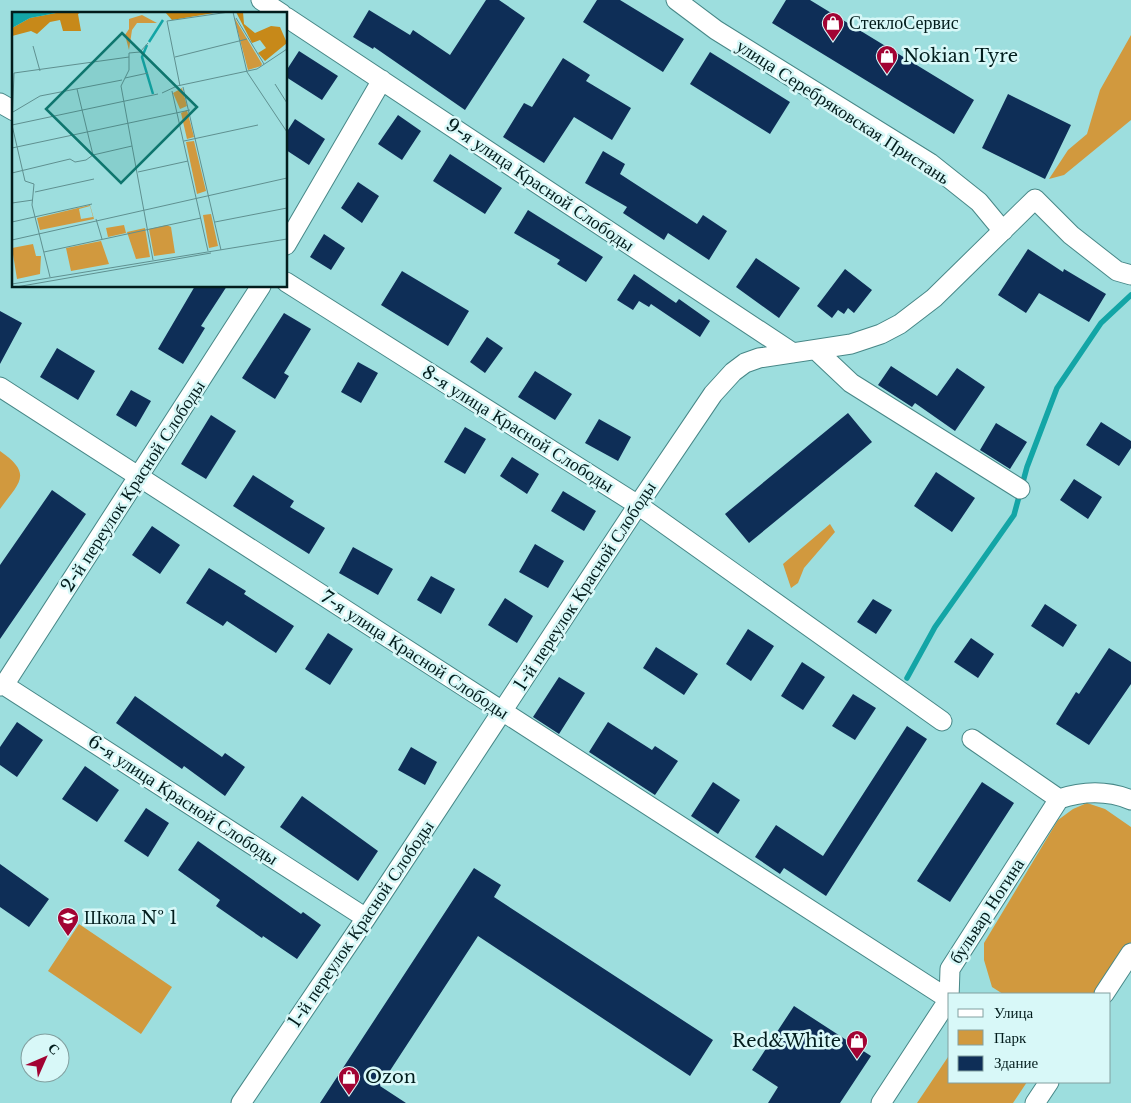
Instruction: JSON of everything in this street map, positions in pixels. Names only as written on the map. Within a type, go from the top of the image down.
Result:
[{"type":"street","points":[[261,0],[279,12]]},
{"type":"street","name":"улица Серебряковская Пристань","points":[[676,0],[722,35],[930,163],[979,202],[1003,231]]},
{"type":"street","name":"9-я улица Красной Слободы","points":[[288,18],[793,353]]},
{"type":"street","points":[[288,242],[382,80]]},
{"type":"street","points":[[0,103],[12,110]]},
{"type":"street","name":"1-й переулок Красной Слободы","points":[[241,1103],[503,712],[638,505],[722,382],[746,363],[759,358],[841,346],[862,341],[900,324],[926,305],[1036,199],[1072,235],[1117,271],[1131,275]]},
{"type":"street","name":"8-я улица Красной Слободы","points":[[288,283],[638,505],[942,721]]},
{"type":"street","name":"2-й переулок Красной Слободы","points":[[2,686],[261,288]]},
{"type":"street","points":[[816,350],[851,383],[1020,489]]},
{"type":"street","name":"7-я улица Красной Слободы","points":[[0,387],[948,999]]},
{"type":"street","name":"6-я улица Красной Слободы","points":[[2,686],[366,918]]},
{"type":"street","points":[[972,739],[1059,799],[1074,794],[1091,792],[1116,795],[1131,800]]},
{"type":"street","name":"бульвар Ногина","points":[[949,993],[950,969],[1059,799]]},
{"type":"street","points":[[1105,993],[1131,952]]},
{"type":"street","points":[[881,1103],[948,1002]]},
{"type":"street","points":[[1035,1103],[1048,1083]]},
{"type":"green space","points":[[1131,35],[1131,120],[1064,175],[1049,179],[1068,150],[1087,134],[1100,90]]},
{"type":"green space","points":[[0,451],[17,466],[20,478],[13,492],[0,509]]},
{"type":"green space","points":[[830,524],[835,532],[804,568],[798,583],[791,588],[783,564]]},
{"type":"green space","points":[[1087,803],[1105,809],[1131,827],[1131,942],[1099,993],[1001,993],[992,987],[984,960],[984,943],[1058,820],[1073,809]]},
{"type":"green space","points":[[79,924],[172,987],[141,1034],[48,971]]},
{"type":"green space","points":[[948,1057],[948,1083],[1026,1083],[1013,1103],[917,1103]]},
{"type":"building","points":[[486,0],[499,0],[525,18],[465,110],[374,47],[373,49],[353,37],[369,10],[410,35],[413,30],[450,55]]},
{"type":"building","points":[[597,0],[620,0],[684,39],[663,72],[583,22]]},
{"type":"building","points":[[786,0],[810,0],[974,100],[954,134],[772,23]]},
{"type":"building","points":[[299,51],[338,76],[322,100],[288,78],[288,68]]},
{"type":"building","points":[[710,52],[790,102],[770,134],[690,84]]},
{"type":"building","points":[[563,58],[590,75],[586,81],[631,108],[612,140],[574,117],[544,163],[503,137],[524,103],[532,107]]},
{"type":"building","points":[[1008,94],[1071,125],[1045,179],[982,148]]},
{"type":"building","points":[[398,115],[421,131],[402,160],[378,144]]},
{"type":"building","points":[[295,119],[325,139],[309,165],[288,151],[288,130]]},
{"type":"building","points":[[603,151],[625,164],[620,174],[697,224],[703,215],[727,231],[709,260],[668,233],[664,240],[623,213],[627,207],[585,183]]},
{"type":"building","points":[[450,154],[502,188],[485,214],[433,181]]},
{"type":"building","points":[[358,182],[379,196],[362,223],[341,208]]},
{"type":"building","points":[[528,210],[603,257],[586,282],[557,264],[560,260],[514,233]]},
{"type":"building","points":[[324,234],[345,248],[331,270],[310,257]]},
{"type":"building","points":[[1028,249],[1063,272],[1064,269],[1106,294],[1089,322],[1039,293],[1026,313],[998,295]]},
{"type":"building","points":[[756,258],[800,288],[779,318],[736,287]]},
{"type":"building","points":[[845,269],[872,290],[854,313],[848,308],[844,314],[838,310],[832,318],[817,306]]},
{"type":"building","points":[[402,271],[469,311],[448,346],[381,305]]},
{"type":"building","points":[[634,274],[676,303],[679,299],[710,321],[700,337],[651,304],[649,307],[639,301],[633,310],[617,300]]},
{"type":"building","points":[[194,288],[226,288],[201,326],[205,328],[183,364],[158,349]]},
{"type":"building","points":[[0,311],[22,323],[0,364]]},
{"type":"building","points":[[284,313],[311,329],[284,373],[289,376],[275,399],[242,378]]},
{"type":"building","points":[[487,337],[503,348],[485,373],[470,362]]},
{"type":"building","points":[[57,348],[95,371],[78,400],[40,377]]},
{"type":"building","points":[[358,362],[378,373],[361,403],[341,392]]},
{"type":"building","points":[[891,366],[937,396],[957,368],[985,387],[955,431],[915,403],[912,407],[878,385]]},
{"type":"building","points":[[535,371],[572,394],[555,420],[518,397]]},
{"type":"building","points":[[131,390],[151,401],[136,427],[116,415]]},
{"type":"building","points":[[848,413],[872,442],[749,543],[725,514]]},
{"type":"building","points":[[211,415],[236,431],[206,479],[181,464]]},
{"type":"building","points":[[599,419],[631,437],[618,461],[585,443]]},
{"type":"building","points":[[1101,422],[1131,441],[1131,448],[1119,466],[1086,445]]},
{"type":"building","points":[[996,423],[1027,442],[1010,469],[980,450]]},
{"type":"building","points":[[465,427],[486,439],[465,474],[444,462]]},
{"type":"building","points":[[512,457],[539,474],[527,494],[500,476]]},
{"type":"building","points":[[936,472],[975,498],[952,532],[914,506]]},
{"type":"building","points":[[253,475],[294,501],[290,507],[325,528],[309,554],[233,506]]},
{"type":"building","points":[[1074,479],[1102,497],[1088,519],[1060,500]]},
{"type":"building","points":[[52,490],[86,514],[0,639],[0,565]]},
{"type":"building","points":[[563,491],[596,511],[584,531],[551,511]]},
{"type":"building","points":[[152,526],[180,545],[160,574],[132,555]]},
{"type":"building","points":[[535,544],[564,561],[548,588],[519,572]]},
{"type":"building","points":[[353,547],[393,569],[378,595],[339,573]]},
{"type":"building","points":[[209,568],[246,591],[244,594],[294,626],[276,653],[227,621],[223,626],[186,603]]},
{"type":"building","points":[[431,576],[455,589],[441,614],[417,600]]},
{"type":"building","points":[[505,598],[533,616],[517,643],[488,625]]},
{"type":"building","points":[[873,599],[892,610],[876,634],[857,622]]},
{"type":"building","points":[[1045,604],[1077,625],[1063,647],[1031,626]]},
{"type":"building","points":[[748,629],[774,646],[751,681],[726,664]]},
{"type":"building","points":[[328,633],[353,649],[330,685],[305,669]]},
{"type":"building","points":[[971,638],[994,654],[978,678],[954,662]]},
{"type":"building","points":[[656,647],[698,674],[684,695],[643,668]]},
{"type":"building","points":[[1109,648],[1131,662],[1131,684],[1089,745],[1056,724],[1076,692],[1079,694]]},
{"type":"building","points":[[802,662],[825,677],[803,710],[781,696]]},
{"type":"building","points":[[559,677],[585,693],[559,734],[533,717]]},
{"type":"building","points":[[853,694],[876,708],[855,740],[832,726]]},
{"type":"building","points":[[135,696],[222,757],[225,753],[245,767],[225,796],[184,766],[182,769],[116,723]]},
{"type":"building","points":[[17,722],[43,740],[17,777],[0,765],[0,747]]},
{"type":"building","points":[[608,722],[652,750],[655,746],[678,761],[655,795],[589,752]]},
{"type":"building","points":[[907,726],[927,739],[826,896],[784,868],[780,874],[755,857],[776,825],[823,856]]},
{"type":"building","points":[[411,747],[437,762],[425,785],[398,770]]},
{"type":"building","points":[[85,766],[119,790],[97,822],[62,799]]},
{"type":"building","points":[[713,782],[740,800],[718,834],[691,816]]},
{"type":"building","points":[[982,782],[1014,803],[950,902],[917,881]]},
{"type":"building","points":[[302,796],[378,851],[358,881],[280,827]]},
{"type":"building","points":[[146,808],[169,823],[148,857],[124,841]]},
{"type":"building","points":[[198,841],[301,914],[303,912],[321,925],[297,959],[263,936],[262,938],[216,906],[220,900],[178,870]]},
{"type":"building","points":[[0,864],[49,899],[29,927],[0,907]]},
{"type":"building","points":[[474,868],[501,885],[494,897],[713,1040],[690,1076],[478,936],[380,1086],[406,1103],[320,1103]]},
{"type":"building","points":[[794,1006],[871,1056],[840,1103],[768,1103],[778,1087],[752,1070]]},
{"type":"waterway","points":[[907,678],[935,627],[1014,515],[1027,467],[1057,388],[1101,323],[1131,295]]},
{"type":"place","name":"СтеклоСервис","points":[[833,42]]},
{"type":"place","name":"Nokian Tyre","points":[[887,75]]},
{"type":"place","name":"Школа № 1","points":[[68,937]]},
{"type":"place","name":"Red&White","points":[[857,1060]]},
{"type":"place","name":"Ozon","points":[[349,1096]]}]
